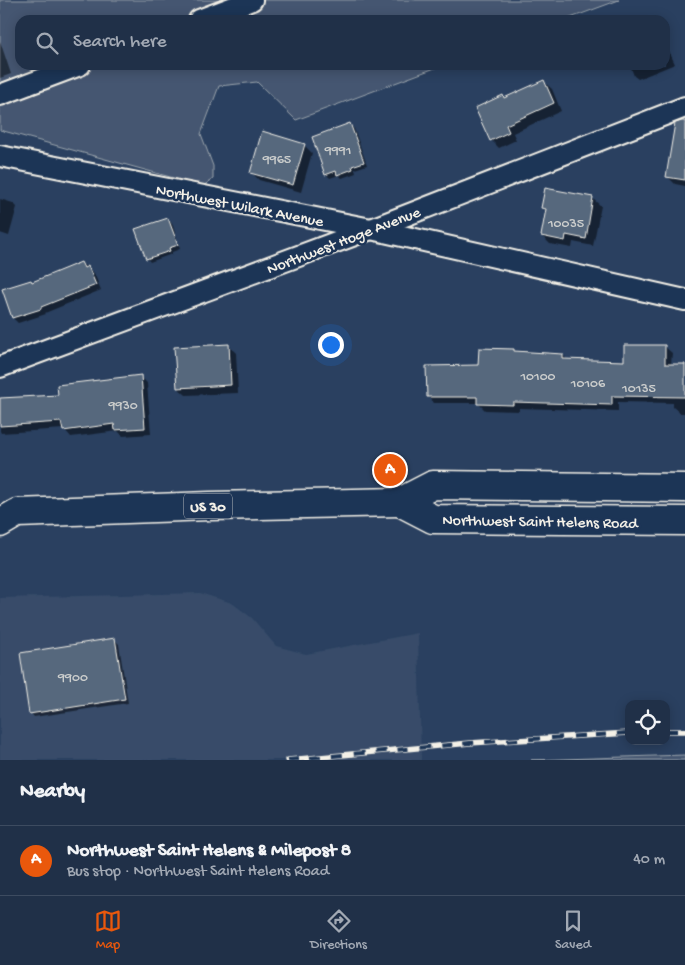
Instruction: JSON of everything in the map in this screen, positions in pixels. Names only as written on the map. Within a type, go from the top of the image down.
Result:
[{"type":"highway","name":"Northwest Saint Helens Road","points":[[6,514],[210,506],[400,502],[433,485],[685,488]]},
{"type":"highway","name":"Northwest Saint Helens Road","points":[[400,502],[433,519],[685,521]]},
{"type":"street","points":[[213,15],[252,0]]},
{"type":"street","points":[[0,95],[67,70]]},
{"type":"street","name":"Northwest Hoge Avenue","points":[[0,367],[371,230],[685,107]]},
{"type":"street","name":"Northwest Wilark Avenue","points":[[0,156],[371,230],[685,300]]},
{"type":"shaded area","points":[[0,0],[619,0],[578,15],[15,15],[15,70],[430,70],[296,120],[257,82],[219,86],[201,134],[213,166],[213,179],[203,186],[0,130]]},
{"type":"shaded area","points":[[200,593],[232,603],[252,618],[276,646],[306,654],[418,633],[421,760],[0,760],[0,598]]},
{"type":"shaded area","points":[[685,755],[685,760],[531,760]]},
{"type":"building","points":[[544,80],[554,103],[506,125],[509,132],[490,141],[475,108],[503,95],[504,98]]},
{"type":"building","points":[[685,121],[685,180],[666,177],[675,123]]},
{"type":"building","points":[[350,123],[364,162],[352,166],[353,169],[337,175],[336,171],[325,175],[312,137]]},
{"type":"building","points":[[262,131],[305,144],[293,185],[250,173]]},
{"type":"building","points":[[545,188],[593,197],[586,239],[566,235],[565,241],[541,236],[546,209],[541,208]]},
{"type":"building","points":[[168,218],[178,245],[169,248],[170,251],[146,259],[135,229]]},
{"type":"building","points":[[81,262],[84,268],[88,266],[96,285],[41,307],[41,309],[12,318],[2,289],[31,280],[32,282]]},
{"type":"building","points":[[229,344],[231,385],[177,388],[174,347]]},
{"type":"building","points":[[624,345],[665,345],[665,364],[685,364],[685,397],[612,396],[612,405],[513,402],[513,405],[477,404],[477,397],[427,397],[426,366],[478,365],[479,348],[563,354],[563,359],[624,361]]},
{"type":"building","points":[[141,375],[145,428],[115,430],[114,424],[63,431],[61,422],[0,426],[0,398],[58,395],[57,385]]},
{"type":"building","points":[[115,638],[125,699],[29,714],[20,653]]},
{"type":"railway","points":[[670,731],[685,731]]},
{"type":"railway","points":[[288,760],[470,743],[625,733]]},
{"type":"place","name":"Northwest Saint Helens & Milepost 8","points":[[390,470]]}]
